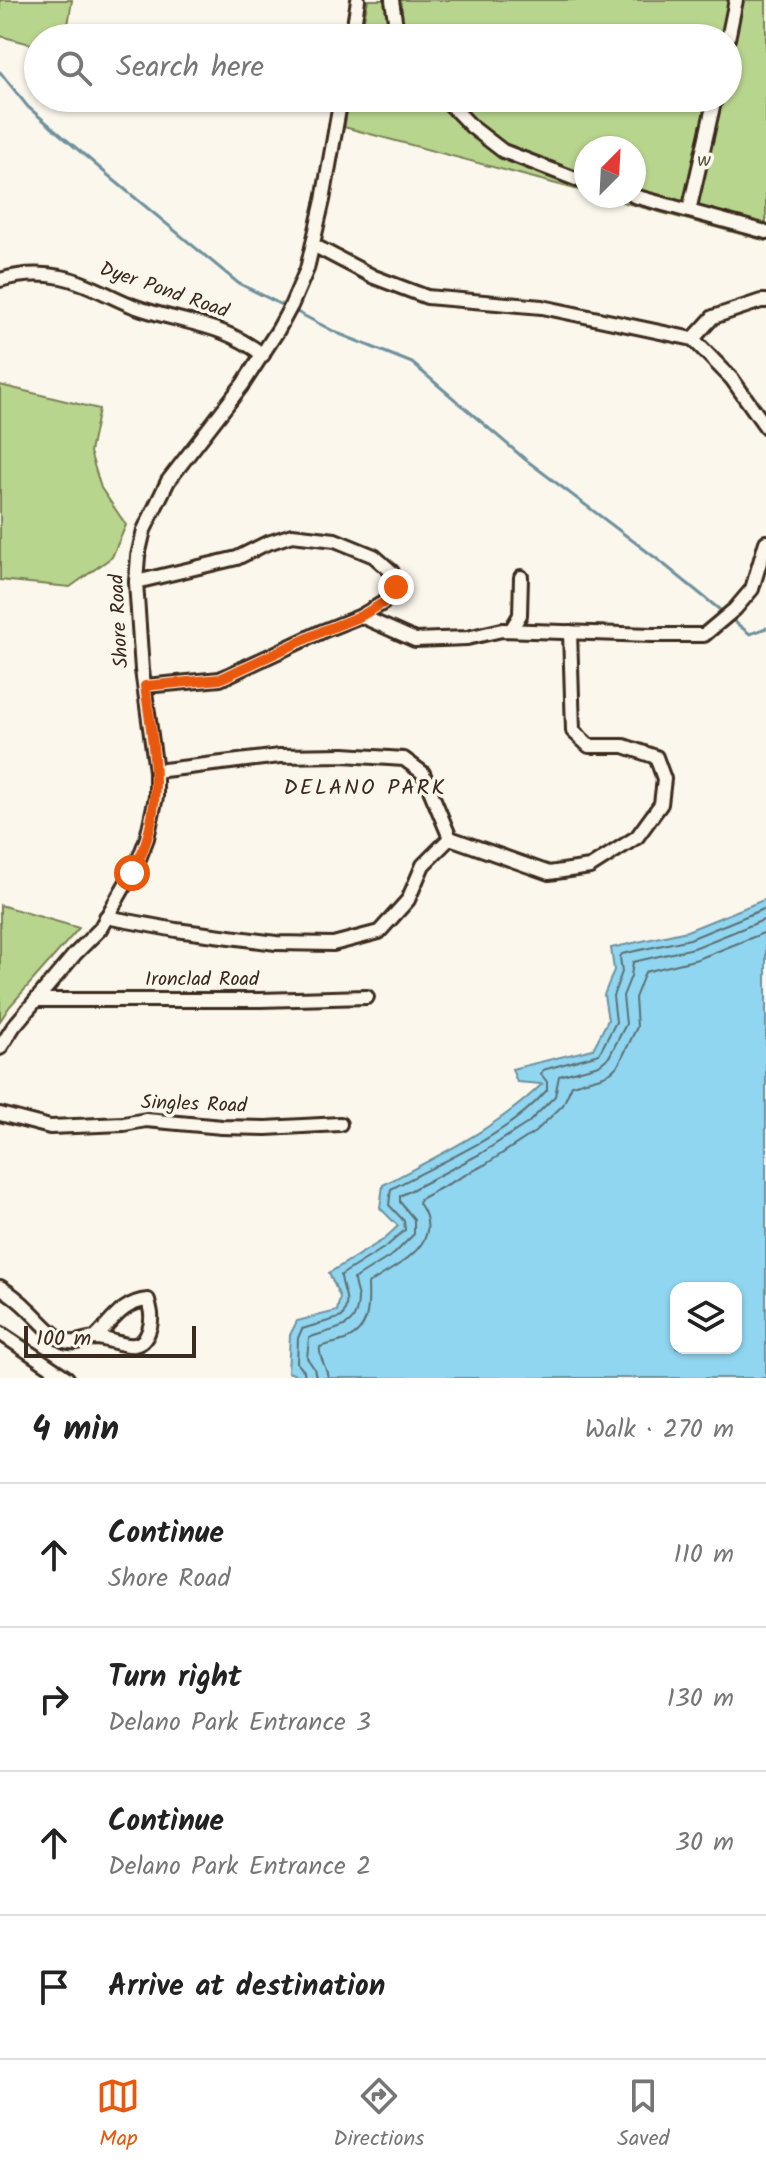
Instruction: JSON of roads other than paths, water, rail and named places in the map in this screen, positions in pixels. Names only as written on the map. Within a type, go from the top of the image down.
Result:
[{"type":"street","points":[[354,24],[358,0]]},
{"type":"street","points":[[392,0],[396,24]]},
{"type":"street","points":[[731,24],[736,0]]},
{"type":"street","name":"Shore Road","points":[[0,1048],[14,1026],[100,929],[137,864],[147,838],[156,797],[156,771],[136,582],[144,530],[168,481],[243,384],[291,306],[307,269],[313,245],[338,112]]},
{"type":"street","points":[[458,112],[503,151],[574,178]]},
{"type":"street","points":[[689,211],[712,112]]},
{"type":"street","points":[[646,199],[766,232]]},
{"type":"street","points":[[313,245],[374,277],[427,297],[542,307],[693,339],[732,379],[766,427]]},
{"type":"street","name":"Dyer Pond Road","points":[[0,280],[45,274],[65,277],[140,308],[208,325],[246,341],[263,355]]},
{"type":"street","points":[[693,339],[713,317],[766,301]]},
{"type":"street","points":[[136,582],[237,558],[292,535],[335,540],[374,556],[392,572],[396,587],[383,603],[361,616],[220,679],[145,686]]},
{"type":"street","points":[[361,616],[415,640],[467,638],[502,630],[704,635],[735,609],[752,589],[766,542]]},
{"type":"street","points":[[511,630],[520,615],[521,577]]},
{"type":"street","points":[[156,771],[280,756],[344,755],[404,759],[423,773],[450,838],[549,873],[590,867],[637,837],[661,804],[664,779],[656,757],[624,746],[589,746],[573,731],[570,632]]},
{"type":"street","points":[[106,917],[276,943],[333,944],[379,932],[408,900],[423,865],[450,838]]},
{"type":"street","name":"Ironclad Road","points":[[37,1000],[367,997]]},
{"type":"street","name":"Singles Road","points":[[0,1114],[50,1127],[146,1120],[266,1128],[340,1124]]},
{"type":"street","points":[[0,1287],[61,1340],[73,1344],[95,1338],[118,1344],[143,1342],[153,1320],[148,1300],[136,1301],[119,1311],[95,1338]]},
{"type":"street","points":[[0,1333],[67,1378]]},
{"type":"water","points":[[766,899],[766,1378],[304,1378],[288,1372],[290,1335],[297,1321],[337,1311],[340,1297],[329,1273],[383,1240],[398,1226],[380,1208],[383,1185],[486,1128],[542,1084],[517,1082],[512,1069],[593,1049],[608,1020],[604,995],[614,970],[611,948],[687,931]]},
{"type":"waterway","points":[[0,72],[24,102]]},
{"type":"waterway","points":[[34,112],[238,283],[286,307]]},
{"type":"waterway","points":[[293,310],[337,333],[412,363],[526,460],[725,614]]},
{"type":"waterway","points":[[731,619],[750,634],[766,628]]},
{"type":"district","name":"DELANO PARK","points":[[365,788]]},
{"type":"park label","name":"w","points":[[704,161]]}]
